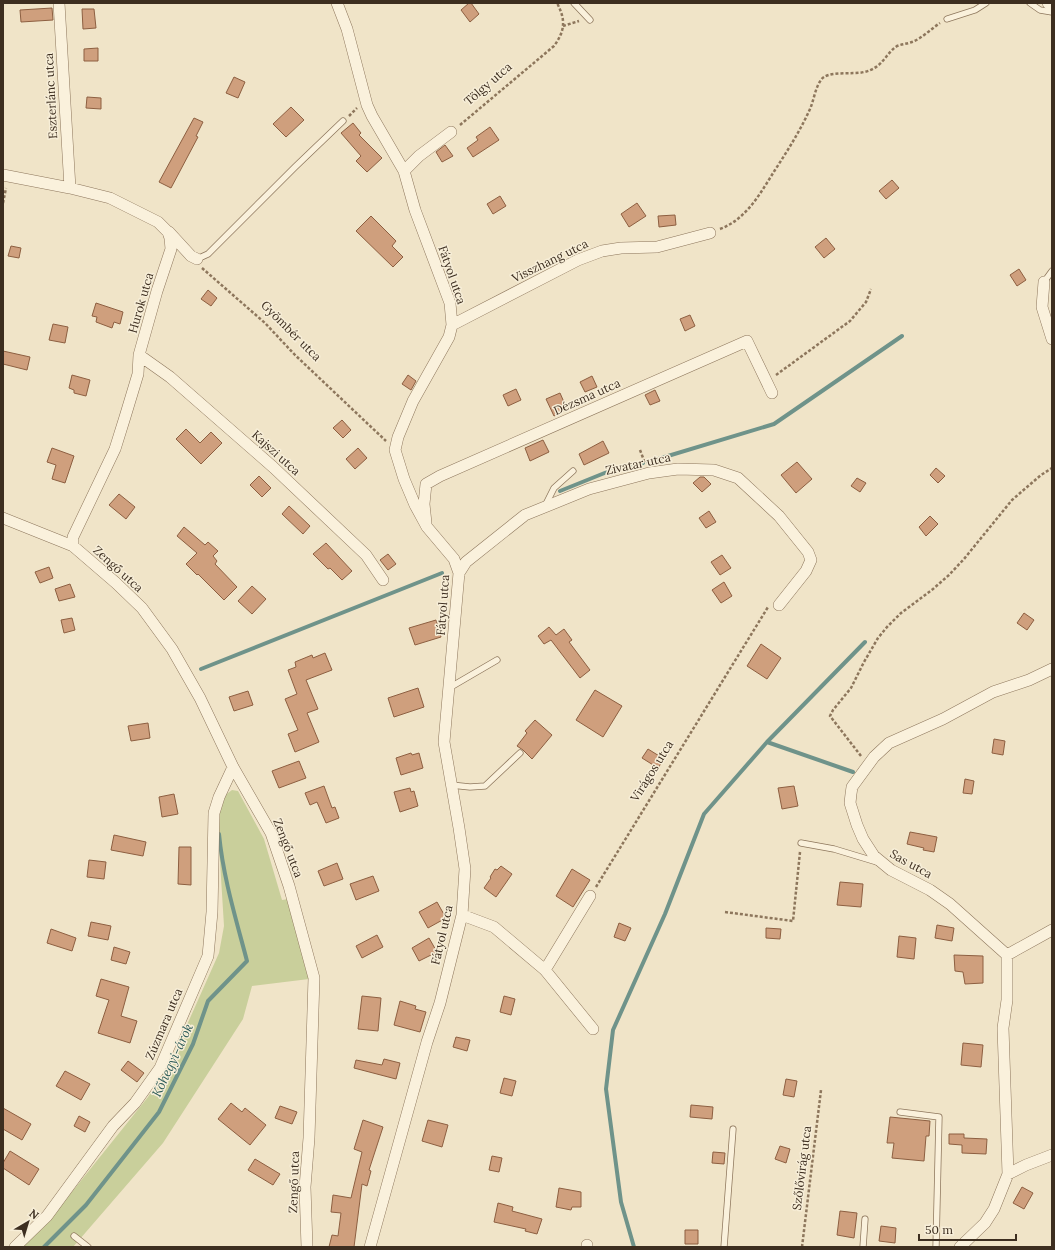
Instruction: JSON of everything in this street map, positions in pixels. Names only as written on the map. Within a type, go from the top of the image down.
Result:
[{"type":"street","name":"Eszterlánc utca","points":[[59,3],[70,188]]},
{"type":"street","name":"Fátyol utca","points":[[337,3],[347,29],[365,101],[404,171],[415,210],[450,302],[452,326],[444,348],[413,401],[398,437],[395,450],[404,479],[415,505],[427,527],[454,559],[459,574],[444,742],[465,869],[462,915],[440,1003],[425,1050],[370,1247]]},
{"type":"street","points":[[1048,3],[1052,7]]},
{"type":"street","points":[[404,171],[418,156],[451,132]]},
{"type":"street","points":[[3,175],[70,188],[110,198],[158,222],[191,256],[197,259]]},
{"type":"street","name":"Hurok utca","points":[[73,546],[73,537],[115,450],[138,374],[140,355],[170,249],[170,238],[168,232]]},
{"type":"street","name":"Visszhang utca","points":[[452,326],[584,258],[602,251],[621,248],[658,247],[710,233]]},
{"type":"street","points":[[1044,282],[1042,307],[1052,339]]},
{"type":"street","name":"Dézsma utca","points":[[427,527],[424,494],[426,484],[746,341],[772,393]]},
{"type":"street","name":"Kajszi utca","points":[[140,355],[170,377],[274,467],[366,555],[383,580]]},
{"type":"street","name":"Zivatar utca","points":[[459,574],[466,562],[525,515],[589,489],[649,473],[678,469],[714,470],[738,478],[769,506],[808,552],[811,560],[806,571],[775,605]]},
{"type":"street","name":"Zengő utca","points":[[3,518],[73,546],[116,583],[142,608],[172,649],[200,698],[233,767],[271,833],[288,886],[314,978],[309,1138],[305,1187],[307,1247]]},
{"type":"street","name":"Sas utca","points":[[1007,955],[950,904],[930,890],[891,870],[874,856],[863,839],[850,802],[852,787],[874,757],[889,743],[943,719],[994,692],[1029,680],[1052,669]]},
{"type":"street","name":"Zúzmara utca","points":[[15,1247],[47,1216],[114,1126],[135,1103],[160,1068],[208,956],[212,912],[214,813],[219,796],[233,767]]},
{"type":"street","points":[[545,970],[590,896]]},
{"type":"street","points":[[462,915],[494,927],[545,970],[593,1028]]},
{"type":"street","points":[[960,1247],[985,1223],[994,1209],[1008,1174],[1003,1028],[1007,1000],[1007,955],[1052,930]]},
{"type":"street","points":[[1008,1174],[1052,1155]]},
{"type":"lane","points":[[574,3],[587,20]]},
{"type":"lane","points":[[947,19],[975,10],[986,3]]},
{"type":"lane","points":[[1030,3],[1040,10],[1052,12]]},
{"type":"lane","points":[[197,259],[208,254],[342,121]]},
{"type":"lane","points":[[1044,282],[1052,271]]},
{"type":"lane","points":[[544,508],[554,488],[573,471]]},
{"type":"lane","points":[[448,689],[497,660]]},
{"type":"lane","points":[[451,785],[470,787],[485,786],[520,753]]},
{"type":"lane","points":[[801,843],[834,849],[881,863]]},
{"type":"lane","points":[[900,1112],[939,1117],[936,1247]]},
{"type":"lane","points":[[724,1247],[733,1129]]},
{"type":"lane","points":[[863,1247],[865,1219]]},
{"type":"lane","points":[[74,1236],[88,1247]]},
{"type":"path","points":[[557,3],[562,15],[563,26],[587,20]]},
{"type":"path","points":[[710,233],[727,226],[745,213],[764,188],[797,137],[811,107],[821,80],[825,76],[831,74],[865,72],[876,68],[886,59],[895,47],[901,44],[913,42],[947,19]]},
{"type":"path","name":"Tölgy utca","points":[[451,132],[520,73],[546,53],[559,39],[563,26]]},
{"type":"path","points":[[342,121],[365,101]]},
{"type":"path","name":"Gyömbér utca","points":[[197,259],[203,269],[260,318],[295,355],[395,450]]},
{"type":"path","points":[[765,380],[772,379],[850,321],[866,302],[871,289]]},
{"type":"path","points":[[869,764],[833,721],[830,716],[833,710],[851,688],[878,638],[887,627],[901,613],[949,575],[1012,500],[1031,483],[1052,468]]},
{"type":"path","name":"Virágos utca","points":[[590,896],[775,605]]},
{"type":"path","points":[[725,912],[793,921],[801,843]]},
{"type":"path","name":"Szőlővirág utca","points":[[802,1247],[821,1090]]},
{"type":"green space","points":[[232,790],[238,791],[264,839],[282,900],[289,899],[309,979],[252,986],[243,1019],[163,1143],[73,1247],[22,1247],[43,1228],[148,1097],[170,1063],[219,953],[224,926],[217,813],[224,796]]},
{"type":"building","points":[[471,3],[479,14],[470,22],[461,10]]},
{"type":"building","points":[[52,8],[53,20],[21,22],[20,10]]},
{"type":"building","points":[[82,9],[94,9],[96,28],[83,29]]},
{"type":"building","points":[[98,48],[98,61],[84,61],[84,49]]},
{"type":"building","points":[[234,77],[245,82],[238,98],[226,93]]},
{"type":"building","points":[[87,97],[101,98],[101,109],[86,108]]},
{"type":"building","points":[[291,107],[304,120],[286,137],[273,124]]},
{"type":"building","points":[[194,118],[203,122],[196,136],[198,137],[171,188],[159,182]]},
{"type":"building","points":[[353,123],[361,133],[359,135],[382,158],[367,172],[356,161],[361,156],[341,133]]},
{"type":"building","points":[[490,127],[499,140],[473,157],[467,148],[478,140],[476,137]]},
{"type":"building","points":[[445,145],[453,156],[442,162],[436,152]]},
{"type":"building","points":[[892,180],[899,188],[886,199],[879,191]]},
{"type":"building","points":[[500,196],[506,206],[493,214],[487,204]]},
{"type":"building","points":[[637,203],[646,216],[629,227],[621,214]]},
{"type":"building","points":[[675,215],[676,225],[659,227],[658,216]]},
{"type":"building","points":[[371,216],[396,241],[392,246],[403,257],[393,267],[356,231]]},
{"type":"building","points":[[826,238],[835,249],[824,258],[815,247]]},
{"type":"building","points":[[11,246],[21,248],[19,258],[8,256]]},
{"type":"building","points":[[1019,269],[1026,280],[1017,286],[1010,275]]},
{"type":"building","points":[[208,290],[217,298],[211,306],[201,299]]},
{"type":"building","points":[[96,303],[123,312],[120,324],[114,322],[112,328],[96,322],[97,317],[92,316]]},
{"type":"building","points":[[690,315],[695,326],[685,331],[680,319]]},
{"type":"building","points":[[53,324],[68,327],[65,343],[49,340]]},
{"type":"building","points":[[3,351],[30,357],[27,370],[3,364]]},
{"type":"building","points":[[72,375],[90,380],[86,396],[74,393],[74,390],[69,388]]},
{"type":"building","points":[[408,375],[416,381],[411,390],[402,384]]},
{"type":"building","points":[[592,376],[597,387],[585,392],[580,382]]},
{"type":"building","points":[[516,389],[521,400],[508,406],[503,395]]},
{"type":"building","points":[[655,390],[660,401],[650,405],[645,395]]},
{"type":"building","points":[[560,393],[567,409],[554,416],[546,399]]},
{"type":"building","points":[[342,420],[351,430],[343,438],[333,428]]},
{"type":"building","points":[[186,429],[200,443],[211,432],[222,443],[201,464],[176,439]]},
{"type":"building","points":[[543,440],[549,452],[530,461],[525,448]]},
{"type":"building","points":[[603,441],[609,453],[584,465],[579,454]]},
{"type":"building","points":[[52,448],[74,456],[65,483],[52,479],[56,465],[47,462]]},
{"type":"building","points":[[358,448],[367,458],[355,469],[346,459]]},
{"type":"building","points":[[797,462],[812,479],[796,493],[781,475]]},
{"type":"building","points":[[936,468],[945,476],[938,483],[930,475]]},
{"type":"building","points":[[259,476],[271,488],[262,497],[250,485]]},
{"type":"building","points":[[700,477],[704,477],[711,484],[702,492],[693,483]]},
{"type":"building","points":[[857,478],[866,483],[860,492],[851,486]]},
{"type":"building","points":[[119,494],[135,507],[126,519],[109,505]]},
{"type":"building","points":[[289,506],[310,526],[303,534],[282,514]]},
{"type":"building","points":[[709,511],[716,522],[706,528],[699,518]]},
{"type":"building","points":[[930,516],[938,524],[926,536],[919,527]]},
{"type":"building","points":[[184,527],[205,545],[208,542],[218,551],[213,556],[217,561],[215,564],[237,587],[224,600],[186,564],[197,553],[177,536]]},
{"type":"building","points":[[326,543],[352,571],[342,580],[313,554]]},
{"type":"building","points":[[388,554],[396,564],[388,570],[380,560]]},
{"type":"building","points":[[722,555],[731,568],[720,575],[711,562]]},
{"type":"building","points":[[49,567],[53,578],[40,583],[35,572]]},
{"type":"building","points":[[724,582],[732,596],[721,603],[712,590]]},
{"type":"building","points":[[70,584],[75,597],[59,601],[55,589]]},
{"type":"building","points":[[252,586],[266,599],[252,614],[238,601]]},
{"type":"building","points":[[1024,613],[1034,620],[1027,630],[1017,623]]},
{"type":"building","points":[[72,618],[75,630],[64,633],[61,620]]},
{"type":"building","points":[[436,620],[441,637],[415,645],[409,628]]},
{"type":"building","points":[[549,627],[556,635],[564,629],[572,640],[569,642],[590,670],[580,678],[551,640],[544,644],[538,636]]},
{"type":"building","points":[[761,644],[781,658],[767,679],[747,666]]},
{"type":"building","points":[[325,653],[332,670],[306,680],[318,709],[307,713],[319,742],[295,752],[288,734],[298,730],[285,699],[297,694],[288,670],[296,667],[295,662],[312,655],[313,658]]},
{"type":"building","points":[[418,688],[424,707],[394,717],[388,698]]},
{"type":"building","points":[[595,690],[622,706],[603,737],[576,720]]},
{"type":"building","points":[[248,691],[253,705],[234,711],[229,697]]},
{"type":"building","points":[[535,720],[552,735],[532,759],[517,746],[527,733],[525,731]]},
{"type":"building","points":[[148,723],[150,738],[131,741],[128,726]]},
{"type":"building","points":[[994,739],[1005,741],[1003,755],[992,753]]},
{"type":"building","points":[[648,749],[664,759],[658,768],[642,758]]},
{"type":"building","points":[[411,753],[412,755],[419,753],[423,768],[401,775],[396,758]]},
{"type":"building","points":[[299,761],[306,778],[279,788],[272,771]]},
{"type":"building","points":[[965,779],[974,781],[972,794],[963,793]]},
{"type":"building","points":[[324,786],[332,808],[335,807],[339,818],[326,823],[317,802],[310,805],[305,793]]},
{"type":"building","points":[[794,786],[798,806],[782,809],[778,788]]},
{"type":"building","points":[[410,788],[411,792],[414,791],[418,806],[400,812],[394,792]]},
{"type":"building","points":[[174,794],[178,814],[162,817],[159,797]]},
{"type":"building","points":[[910,832],[937,837],[934,852],[923,850],[924,848],[907,844]]},
{"type":"building","points":[[114,835],[146,842],[143,856],[111,850]]},
{"type":"building","points":[[179,847],[191,847],[191,885],[178,884]]},
{"type":"building","points":[[89,860],[106,862],[104,879],[87,877]]},
{"type":"building","points":[[337,863],[343,879],[324,886],[318,871]]},
{"type":"building","points":[[501,866],[512,874],[496,897],[484,888],[495,869],[497,870]]},
{"type":"building","points":[[572,869],[590,880],[573,907],[556,896]]},
{"type":"building","points":[[373,876],[379,891],[356,900],[350,884]]},
{"type":"building","points":[[840,882],[863,884],[861,907],[837,905]]},
{"type":"building","points":[[437,902],[446,918],[428,928],[419,912]]},
{"type":"building","points":[[91,922],[111,926],[108,940],[88,936]]},
{"type":"building","points":[[619,923],[631,928],[625,941],[614,937]]},
{"type":"building","points":[[937,925],[954,928],[952,941],[935,938]]},
{"type":"building","points":[[766,928],[781,929],[780,939],[766,938]]},
{"type":"building","points":[[51,929],[76,938],[72,951],[47,943]]},
{"type":"building","points":[[377,935],[383,947],[362,958],[356,946]]},
{"type":"building","points":[[899,936],[916,938],[914,959],[897,957]]},
{"type":"building","points":[[429,938],[437,952],[419,961],[412,948]]},
{"type":"building","points":[[114,947],[130,952],[126,964],[111,960]]},
{"type":"building","points":[[954,955],[983,956],[983,983],[965,984],[963,972],[955,971]]},
{"type":"building","points":[[101,979],[129,987],[121,1016],[137,1021],[130,1043],[98,1033],[109,1000],[96,996]]},
{"type":"building","points":[[362,996],[381,998],[378,1031],[358,1029]]},
{"type":"building","points":[[504,996],[515,999],[511,1015],[500,1012]]},
{"type":"building","points":[[400,1001],[416,1006],[415,1009],[426,1012],[420,1032],[394,1025]]},
{"type":"building","points":[[456,1037],[470,1040],[467,1051],[453,1047]]},
{"type":"building","points":[[963,1043],[983,1045],[981,1067],[961,1065]]},
{"type":"building","points":[[384,1059],[400,1063],[396,1079],[354,1068],[356,1060],[382,1065]]},
{"type":"building","points":[[128,1061],[144,1073],[137,1082],[121,1070]]},
{"type":"building","points":[[65,1071],[90,1084],[81,1100],[56,1086]]},
{"type":"building","points":[[504,1078],[516,1081],[512,1096],[500,1093]]},
{"type":"building","points":[[786,1079],[797,1081],[794,1097],[783,1095]]},
{"type":"building","points":[[231,1103],[242,1112],[245,1108],[266,1125],[250,1145],[218,1119]]},
{"type":"building","points":[[691,1105],[713,1107],[712,1119],[690,1117]]},
{"type":"building","points":[[280,1106],[297,1112],[292,1124],[275,1118]]},
{"type":"building","points":[[3,1108],[31,1124],[22,1140],[3,1129]]},
{"type":"building","points":[[79,1116],[90,1122],[85,1132],[74,1126]]},
{"type":"building","points":[[890,1117],[930,1121],[929,1136],[926,1136],[924,1161],[892,1158],[894,1143],[887,1143]]},
{"type":"building","points":[[363,1120],[383,1127],[369,1170],[371,1171],[367,1186],[362,1184],[354,1247],[329,1247],[332,1235],[338,1236],[341,1213],[331,1212],[333,1195],[351,1198],[362,1152],[354,1149]]},
{"type":"building","points":[[428,1120],[448,1125],[442,1147],[422,1141]]},
{"type":"building","points":[[949,1134],[964,1134],[964,1138],[987,1139],[986,1154],[962,1153],[962,1145],[949,1144]]},
{"type":"building","points":[[780,1146],[790,1149],[786,1163],[775,1159]]},
{"type":"building","points":[[10,1151],[39,1169],[29,1185],[3,1168],[3,1163]]},
{"type":"building","points":[[713,1152],[725,1153],[724,1164],[712,1163]]},
{"type":"building","points":[[492,1156],[502,1158],[499,1172],[489,1170]]},
{"type":"building","points":[[255,1159],[280,1174],[273,1185],[248,1170]]},
{"type":"building","points":[[1022,1187],[1033,1193],[1024,1209],[1013,1203]]},
{"type":"building","points":[[559,1188],[581,1192],[581,1207],[572,1207],[571,1210],[556,1207]]},
{"type":"building","points":[[498,1203],[513,1207],[512,1211],[542,1219],[537,1234],[525,1231],[526,1229],[494,1222]]},
{"type":"building","points":[[840,1211],[857,1213],[854,1238],[837,1235]]},
{"type":"building","points":[[881,1226],[896,1228],[895,1243],[879,1241]]},
{"type":"building","points":[[685,1230],[698,1230],[698,1244],[685,1244]]},
{"type":"waterway","points":[[648,462],[774,424],[902,336]]},
{"type":"waterway","points":[[560,491],[612,470],[643,463]]},
{"type":"waterway","points":[[201,669],[442,573]]},
{"type":"waterway","points":[[634,1247],[621,1202],[606,1089],[613,1030],[665,914],[704,814],[767,742],[865,642]]},
{"type":"waterway","points":[[767,742],[853,772]]},
{"type":"waterway","name":"Kőhegyi-árok","points":[[44,1247],[86,1205],[159,1112],[193,1044],[208,1001],[247,961],[234,914],[219,834]]}]
